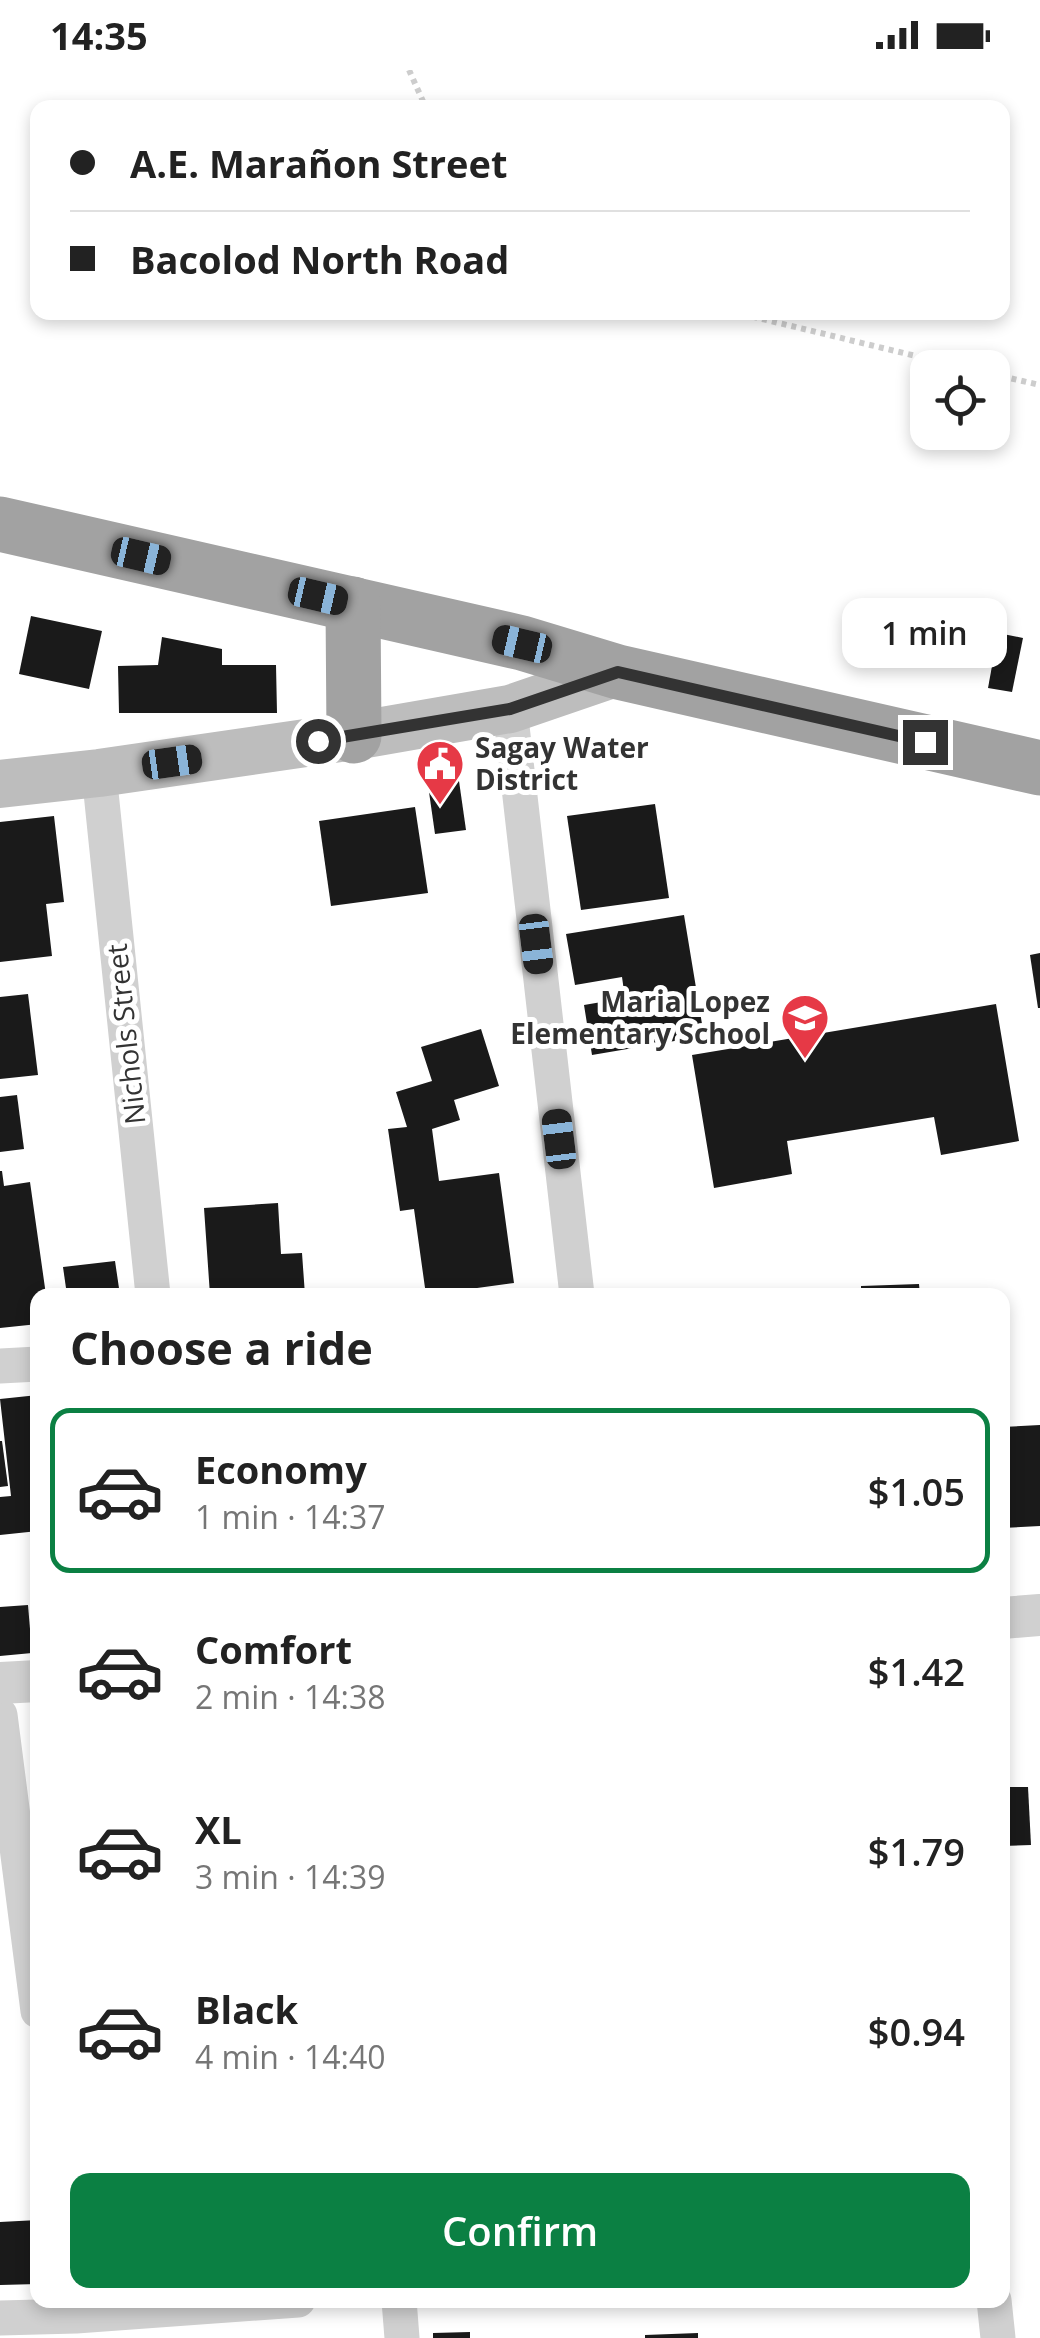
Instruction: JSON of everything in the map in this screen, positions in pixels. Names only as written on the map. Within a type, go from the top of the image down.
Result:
[{"type":"highway","points":[[0,524],[1040,768]]},
{"type":"highway","points":[[353,604],[354,736]]},
{"type":"main road","points":[[0,784],[354,736],[510,709],[618,672]]},
{"type":"street","points":[[510,709],[576,1288]]},
{"type":"street","name":"Nichols Street","points":[[99,773],[153,1288]]},
{"type":"street","points":[[0,1366],[30,1364]]},
{"type":"street","points":[[1010,1617],[1040,1615]]},
{"type":"street","points":[[0,1684],[30,1682]]},
{"type":"street","points":[[0,1715],[30,1949]]},
{"type":"street","points":[[0,2318],[75,2308],[119,2325],[241,2308]]},
{"type":"street","points":[[400,2308],[402,2338]]},
{"type":"street","points":[[995,2308],[998,2338]]},
{"type":"path","points":[[409,70],[422,100]]},
{"type":"path","points":[[766,320],[910,355]]},
{"type":"path","points":[[1010,378],[1040,385]]},
{"type":"building","points":[[31,616],[102,631],[89,689],[19,674]]},
{"type":"building","points":[[998,633],[1023,638],[1012,692],[988,688]]},
{"type":"building","points":[[162,637],[222,649],[222,665],[276,665],[277,713],[119,713],[118,666],[158,665]]},
{"type":"building","points":[[459,781],[466,830],[435,834],[428,785]]},
{"type":"building","points":[[655,804],[669,898],[581,910],[567,816]]},
{"type":"building","points":[[415,807],[428,893],[331,906],[319,821]]},
{"type":"building","points":[[54,816],[64,902],[46,904],[52,956],[0,962],[0,822]]},
{"type":"building","points":[[684,915],[704,1036],[592,1055],[584,1005],[625,998],[622,977],[575,985],[566,934]]},
{"type":"building","points":[[1040,953],[1040,1008],[1038,1008],[1030,955]]},
{"type":"building","points":[[28,994],[38,1075],[0,1079],[0,997]]},
{"type":"building","points":[[996,1004],[1019,1141],[941,1155],[934,1117],[787,1141],[792,1174],[714,1188],[692,1055]]},
{"type":"building","points":[[481,1029],[499,1086],[454,1100],[460,1120],[432,1129],[439,1181],[499,1173],[514,1283],[425,1288],[414,1209],[400,1211],[388,1129],[407,1127],[396,1092],[432,1081],[421,1047]]},
{"type":"building","points":[[17,1095],[24,1149],[0,1152],[0,1097]]},
{"type":"building","points":[[2,1171],[4,1186],[30,1182],[45,1288],[30,1288],[30,1325],[0,1328]]},
{"type":"building","points":[[278,1203],[281,1254],[302,1253],[304,1288],[210,1288],[204,1208]]},
{"type":"building","points":[[115,1261],[119,1288],[66,1288],[63,1267]]},
{"type":"building","points":[[919,1284],[919,1288],[861,1288]]},
{"type":"building","points":[[30,1396],[30,1532],[0,1535],[0,1497],[11,1496],[0,1399]]},
{"type":"building","points":[[1040,1425],[1040,1526],[1010,1528],[1010,1427]]},
{"type":"building","points":[[0,1441],[8,1486],[0,1487]]},
{"type":"building","points":[[28,1605],[30,1653],[0,1656],[0,1607]]},
{"type":"building","points":[[1010,1787],[1028,1787],[1031,1845],[1010,1846]]},
{"type":"building","points":[[30,2220],[30,2284],[0,2285],[0,2222]]},
{"type":"building","points":[[470,2332],[470,2338],[433,2338],[433,2333]]},
{"type":"building","points":[[698,2333],[698,2338],[645,2338],[645,2335]]},
{"type":"place","name":"Sagay Water District","points":[[440,806]]},
{"type":"place","name":"Maria Lopez Elementary School","points":[[805,1060]]},
{"type":"route","points":[[318,741],[510,709],[618,672],[925,742]]}]
